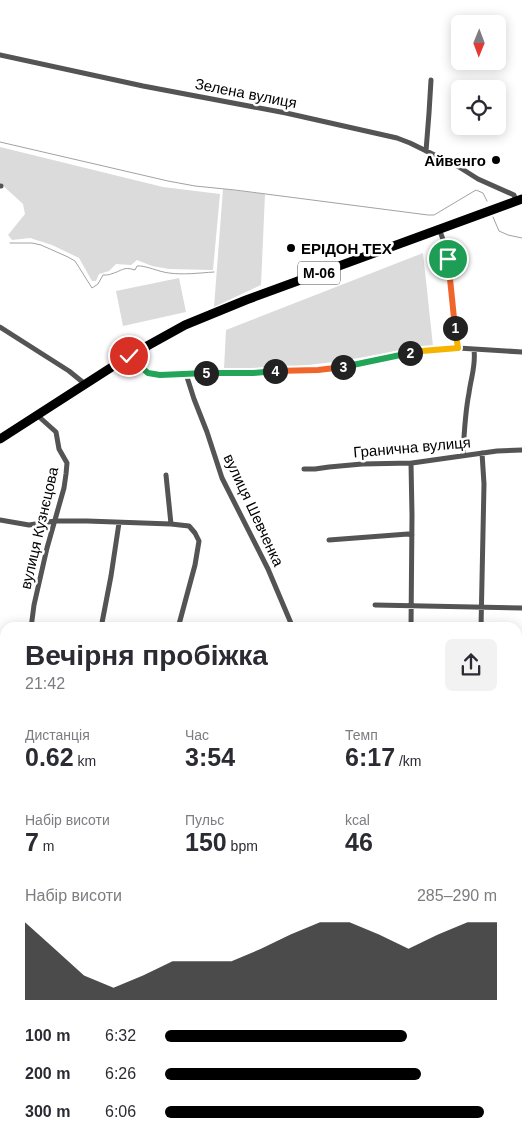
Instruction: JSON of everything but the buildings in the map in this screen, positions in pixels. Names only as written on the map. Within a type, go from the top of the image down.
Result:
[{"type":"highway","name":"М-06","points":[[0,439],[129,356],[203,317],[519,200]]},
{"type":"street","name":"Зелена вулиця","points":[[0,54],[142,86],[286,113],[397,138],[459,167],[478,180],[514,195],[519,200]]},
{"type":"street","points":[[426,151],[431,80]]},
{"type":"street","points":[[440,229],[448,259],[458,348]]},
{"type":"street","points":[[0,327],[69,371],[85,384]]},
{"type":"street","points":[[129,356],[148,373],[160,375],[318,370],[343,367],[422,351],[458,348],[522,352]]},
{"type":"street","points":[[463,455],[466,410],[475,364],[474,350]]},
{"type":"street","name":"вулиця Шевченка","points":[[186,374],[222,478],[268,569],[290,622]]},
{"type":"street","name":"вулиця Кузнєцова","points":[[32,622],[45,556],[64,488],[67,464],[59,449],[56,432],[37,415]]},
{"type":"street","name":"Гранична вулиця","points":[[304,469],[362,464],[411,463],[497,451],[522,450]]},
{"type":"street","points":[[481,622],[484,484],[482,454]]},
{"type":"street","points":[[411,463],[411,622]]},
{"type":"street","points":[[166,475],[171,524]]},
{"type":"street","points":[[0,520],[29,524],[55,521],[189,526],[199,541],[195,565],[180,622]]},
{"type":"street","points":[[102,622],[119,523]]},
{"type":"street","points":[[329,540],[412,535]]},
{"type":"street","points":[[375,605],[522,608]]},
{"type":"shaded area","points":[[0,147],[163,187],[220,194],[213,270],[169,269],[152,266],[137,260],[131,265],[116,264],[109,271],[99,274],[96,281],[92,281],[79,258],[52,245],[30,238],[12,240],[8,235],[25,214],[23,204],[0,183]]},
{"type":"shaded area","points":[[223,189],[265,194],[261,285],[214,307]]},
{"type":"shaded area","points":[[423,253],[433,346],[342,361],[291,367],[224,369],[226,330]]},
{"type":"shaded area","points":[[179,278],[186,312],[123,326],[116,291]]},
{"type":"waterway","points":[[0,142],[195,186],[428,215],[434,215],[476,190],[483,193],[487,201]]},
{"type":"waterway","points":[[493,217],[499,231],[522,238]]},
{"type":"waterway","points":[[10,243],[41,245],[68,257],[75,261],[92,288],[98,284],[103,275],[125,269],[135,270],[137,266],[174,274],[214,272]]},
{"type":"place","name":"Айвенго","points":[[496,160]]},
{"type":"place","name":"ЕРІДОН ТЕХ","points":[[291,248]]},
{"type":"route","points":[[129,356],[148,373],[160,375],[253,373],[343,367],[422,351],[458,348],[448,259]]}]
